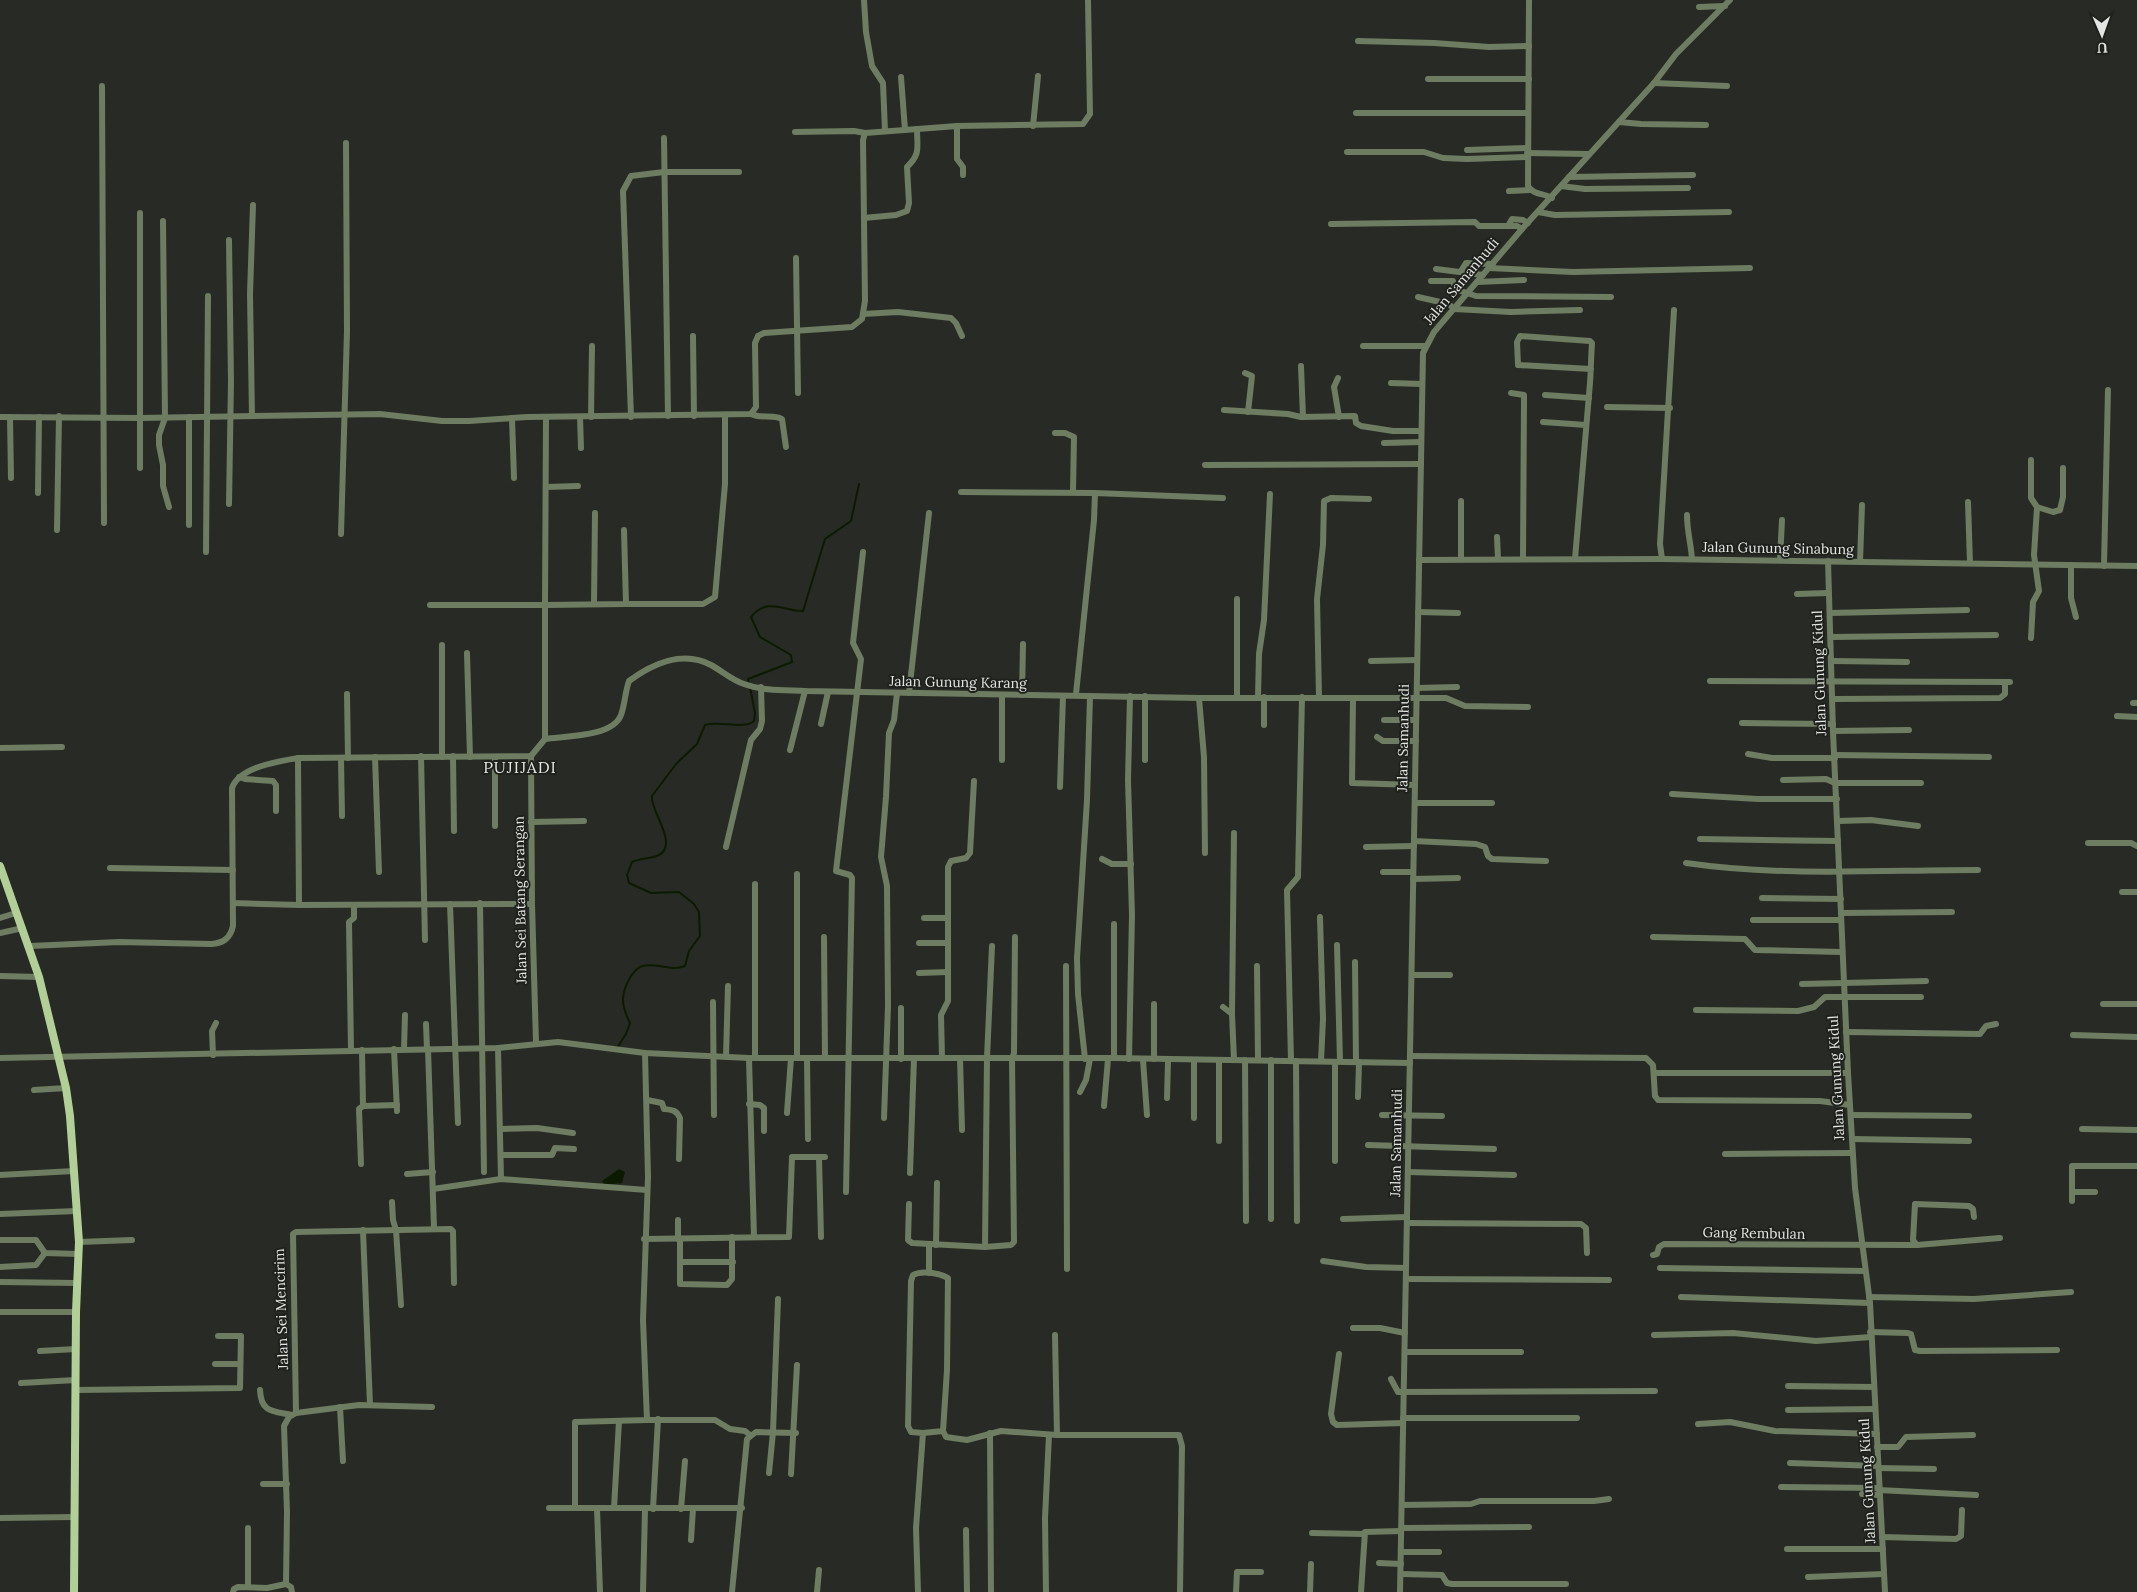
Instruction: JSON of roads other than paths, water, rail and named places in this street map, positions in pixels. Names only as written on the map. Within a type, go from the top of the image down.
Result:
[{"type":"main road","points":[[0,866],[16,913],[30,946],[66,1088],[79,1242],[76,1312],[74,1592]]},
{"type":"street","points":[[864,0],[866,32],[872,66],[883,83],[885,131]]},
{"type":"street","points":[[795,132],[854,131],[865,133],[957,126],[1080,125],[1088,120],[1090,97],[1088,0]]},
{"type":"street","points":[[1529,0],[1527,153],[1528,186],[1531,190]]},
{"type":"street","name":"Jalan Samanhudi","points":[[1400,1592],[1424,346],[1522,229],[1654,83],[1676,54],[1730,0]]},
{"type":"street","points":[[1699,8],[1725,6]]},
{"type":"street","points":[[1358,42],[1434,42],[1489,47],[1529,46]]},
{"type":"street","points":[[1033,126],[1038,76]]},
{"type":"street","points":[[901,77],[905,130]]},
{"type":"street","points":[[1428,79],[1528,79]]},
{"type":"street","points":[[1654,83],[1727,86]]},
{"type":"street","points":[[102,86],[104,523]]},
{"type":"street","points":[[1356,113],[1528,113]]},
{"type":"street","points":[[1618,122],[1706,125]]},
{"type":"street","points":[[957,126],[957,159],[963,167],[963,175]]},
{"type":"street","points":[[864,218],[907,212],[909,202],[906,166],[915,159],[917,154],[917,129]]},
{"type":"street","points":[[751,414],[756,407],[756,338],[764,333],[852,327],[859,322],[863,314],[863,140],[865,133]]},
{"type":"street","points":[[664,138],[668,416]]},
{"type":"street","points":[[341,534],[346,416],[346,143]]},
{"type":"street","points":[[1467,150],[1588,154]]},
{"type":"street","points":[[1346,152],[1424,152],[1443,158],[1467,159],[1527,153]]},
{"type":"street","points":[[631,417],[623,191],[631,176],[664,172],[739,172]]},
{"type":"street","points":[[1570,177],[1693,175]]},
{"type":"street","points":[[1561,186],[1585,189],[1688,188]]},
{"type":"street","points":[[1509,190],[1531,190],[1552,198]]},
{"type":"street","points":[[252,416],[250,294],[253,205]]},
{"type":"street","points":[[140,212],[140,468]]},
{"type":"street","points":[[1538,212],[1555,215],[1729,212]]},
{"type":"street","points":[[1508,226],[1512,219],[1528,223]]},
{"type":"street","points":[[163,221],[165,418],[159,440],[164,486],[169,507]]},
{"type":"street","points":[[1331,224],[1475,222],[1479,226],[1517,226],[1522,229]]},
{"type":"street","points":[[229,240],[231,417],[229,504]]},
{"type":"street","points":[[796,258],[798,393]]},
{"type":"street","points":[[1461,271],[1463,265],[1469,262],[1491,266],[1573,272],[1750,268]]},
{"type":"street","points":[[1436,269],[1483,275]]},
{"type":"street","points":[[1477,282],[1524,280]]},
{"type":"street","points":[[1432,281],[1453,281],[1454,289],[1467,295],[1611,297]]},
{"type":"street","points":[[206,552],[208,296]]},
{"type":"street","points":[[1418,297],[1449,304],[1454,309],[1512,312],[1580,310]]},
{"type":"street","points":[[1662,558],[1660,544],[1670,408],[1674,310]]},
{"type":"street","points":[[863,314],[898,312],[951,318],[956,323],[962,336]]},
{"type":"street","points":[[694,336],[694,416]]},
{"type":"street","points":[[1575,559],[1591,369],[1590,341],[1520,336],[1517,342],[1516,359],[1518,365],[1591,369]]},
{"type":"street","points":[[591,417],[592,346]]},
{"type":"street","points":[[1363,346],[1424,346]]},
{"type":"street","points":[[1301,366],[1303,417]]},
{"type":"street","points":[[1245,373],[1252,376],[1248,412]]},
{"type":"street","points":[[1338,378],[1334,387],[1339,417]]},
{"type":"street","points":[[1391,383],[1422,384]]},
{"type":"street","points":[[2104,566],[2108,390]]},
{"type":"street","points":[[1512,393],[1520,393],[1524,396],[1523,559]]},
{"type":"street","points":[[1545,395],[1589,398]]},
{"type":"street","points":[[1607,407],[1670,408]]},
{"type":"street","points":[[1224,410],[1288,414],[1303,417],[1354,416],[1356,424],[1361,426],[1393,431],[1421,431]]},
{"type":"street","points":[[0,417],[165,418],[394,415],[442,421],[546,417],[751,414],[759,417],[779,417],[782,419],[786,447]]},
{"type":"street","points":[[430,605],[703,604],[715,597],[725,484],[725,415]]},
{"type":"street","points":[[58,530],[59,416]]},
{"type":"street","points":[[10,417],[12,478]]},
{"type":"street","points":[[38,417],[38,493]]},
{"type":"street","points":[[189,417],[189,525]]},
{"type":"street","points":[[30,946],[111,942],[211,944],[223,942],[232,933],[232,791],[234,782],[239,777],[268,764],[298,758],[531,756],[545,739],[546,417]]},
{"type":"street","points":[[580,417],[581,448]]},
{"type":"street","points":[[512,418],[514,478]]},
{"type":"street","points":[[1543,422],[1586,425]]},
{"type":"street","points":[[1056,433],[1066,433],[1074,437],[1073,492]]},
{"type":"street","points":[[1384,443],[1421,442]]},
{"type":"street","points":[[2031,460],[2031,498],[2037,507],[2053,512],[2060,510],[2063,497],[2063,468]]},
{"type":"street","points":[[1206,465],[1421,464]]},
{"type":"street","points":[[546,487],[578,486]]},
{"type":"street","points":[[961,492],[1073,492],[1223,498]]},
{"type":"street","points":[[1076,694],[1094,520],[1095,493]]},
{"type":"street","points":[[1264,725],[1259,654],[1264,620],[1270,494]]},
{"type":"street","points":[[1319,697],[1318,599],[1323,545],[1324,501],[1331,498],[1369,499]]},
{"type":"street","points":[[1461,501],[1461,559]]},
{"type":"street","points":[[1968,502],[1970,564]]},
{"type":"street","points":[[1860,562],[1862,505]]},
{"type":"street","points":[[2031,638],[2033,602],[2039,590],[2035,564],[2035,516],[2037,507]]},
{"type":"street","points":[[594,604],[595,513]]},
{"type":"street","points":[[909,693],[929,514]]},
{"type":"street","points":[[1687,515],[1692,559]]},
{"type":"street","points":[[1780,560],[1782,520]]},
{"type":"street","points":[[624,530],[626,604]]},
{"type":"street","points":[[1497,537],[1498,559]]},
{"type":"street","points":[[846,1192],[852,878],[850,875],[836,871],[861,659],[853,642],[863,552]]},
{"type":"street","name":"Jalan Gunung Sinabung","points":[[1419,560],[1662,558],[2137,566]]},
{"type":"street","name":"Jalan Gunung Kidul","points":[[1828,561],[1843,982],[1852,1153],[1870,1300],[1885,1592]]},
{"type":"street","points":[[2071,565],[2071,598],[2076,617]]},
{"type":"street","points":[[1797,594],[1828,593]]},
{"type":"street","points":[[1237,599],[1237,697]]},
{"type":"street","points":[[1830,613],[1967,610]]},
{"type":"street","points":[[1418,612],[1458,613]]},
{"type":"street","points":[[1831,637],[1996,635]]},
{"type":"street","points":[[1022,644],[1022,695]]},
{"type":"street","points":[[442,645],[442,757]]},
{"type":"street","points":[[467,653],[470,757]]},
{"type":"street","name":"Jalan Gunung Karang","points":[[545,739],[598,732],[612,726],[621,716],[629,681],[646,669],[668,661],[686,659],[702,661],[743,684],[761,688],[805,691],[1063,696],[1076,694],[1090,696],[1199,698],[1446,698],[1465,706],[1528,707]]},
{"type":"street","points":[[1371,661],[1417,660]]},
{"type":"street","points":[[1832,661],[1907,662]]},
{"type":"street","points":[[1710,681],[2007,682],[2005,694],[2000,698],[1832,699]]},
{"type":"street","points":[[1417,688],[1457,687]]},
{"type":"street","points":[[726,846],[751,740],[760,729],[762,721],[761,688]]},
{"type":"street","points":[[790,750],[805,691]]},
{"type":"street","points":[[821,724],[828,692]]},
{"type":"street","points":[[884,1118],[887,880],[881,857],[889,734],[894,720],[897,693]]},
{"type":"street","points":[[342,816],[346,694]]},
{"type":"street","points":[[1002,695],[1002,760]]},
{"type":"street","points":[[1060,787],[1063,696]]},
{"type":"street","points":[[1080,1092],[1086,1080],[1087,1059],[1078,994],[1077,958],[1087,800],[1090,696]]},
{"type":"street","points":[[1128,1059],[1131,864],[1128,780],[1130,696]]},
{"type":"street","points":[[1145,696],[1145,760]]},
{"type":"street","points":[[1297,1221],[1287,890],[1298,876],[1302,697]]},
{"type":"street","points":[[1199,698],[1204,758],[1205,853]]},
{"type":"street","points":[[1352,698],[1352,783],[1415,785]]},
{"type":"street","points":[[2117,716],[2137,717]]},
{"type":"street","points":[[1384,720],[1416,720]]},
{"type":"street","points":[[1742,723],[1909,730]]},
{"type":"street","points":[[1377,737],[1383,741],[1416,741]]},
{"type":"street","points":[[0,748],[62,747]]},
{"type":"street","points":[[1748,754],[1772,758],[1835,756],[1989,757]]},
{"type":"street","points":[[421,756],[425,940]]},
{"type":"street","points":[[453,756],[454,831]]},
{"type":"street","name":"Jalan Sei Batang Serangan","points":[[531,756],[532,904],[536,1043]]},
{"type":"street","points":[[375,757],[379,872]]},
{"type":"street","points":[[495,757],[495,826]]},
{"type":"street","points":[[298,758],[299,905]]},
{"type":"street","points":[[239,777],[273,781],[276,789],[276,811]]},
{"type":"street","points":[[1783,780],[1826,779],[1835,783],[1921,783]]},
{"type":"street","points":[[942,1058],[940,1021],[948,1001],[948,867],[951,862],[966,858],[970,853],[974,781]]},
{"type":"street","points":[[1672,794],[1758,800],[1837,799]]},
{"type":"street","points":[[1415,803],[1492,803]]},
{"type":"street","points":[[1838,821],[1872,820],[1918,826]]},
{"type":"street","points":[[531,822],[584,821]]},
{"type":"street","points":[[1234,833],[1232,1014],[1234,1060]]},
{"type":"street","points":[[1700,839],[1838,841]]},
{"type":"street","points":[[2088,842],[2131,843],[2137,846]]},
{"type":"street","points":[[1366,847],[1414,844],[1476,844],[1485,847],[1490,858],[1546,861]]},
{"type":"street","points":[[1102,859],[1112,864],[1131,864]]},
{"type":"street","points":[[1686,863],[1722,868],[1839,872],[1978,870]]},
{"type":"street","points":[[110,868],[233,870]]},
{"type":"street","points":[[1383,872],[1458,878]]},
{"type":"street","points":[[787,1113],[794,1058],[797,874]]},
{"type":"street","points":[[754,1237],[749,1104],[752,1058],[755,884]]},
{"type":"street","points":[[2122,892],[2137,892]]},
{"type":"street","points":[[1762,898],[1841,899]]},
{"type":"street","points":[[233,903],[299,905],[532,904]]},
{"type":"street","points":[[480,903],[484,1048],[484,1172]]},
{"type":"street","points":[[450,904],[458,1123]]},
{"type":"street","points":[[351,1050],[349,922],[354,918],[354,905]]},
{"type":"street","points":[[1752,920],[1952,912]]},
{"type":"street","points":[[0,918],[16,913]]},
{"type":"street","points":[[1320,917],[1323,1019],[1321,1061]]},
{"type":"street","points":[[924,918],[947,918]]},
{"type":"street","points":[[1104,1106],[1111,1059],[1114,924]]},
{"type":"street","points":[[0,932],[23,928]]},
{"type":"street","points":[[824,937],[825,1058]]},
{"type":"street","points":[[910,1204],[908,1240],[912,1244],[985,1247],[1011,1245],[1014,1242],[1012,1059],[1014,1053],[1015,937]]},
{"type":"street","points":[[1653,937],[1745,939],[1754,950],[1842,952]]},
{"type":"street","points":[[919,943],[947,943]]},
{"type":"street","points":[[1335,1161],[1338,1062],[1337,945]]},
{"type":"street","points":[[985,1247],[987,1058],[992,946]]},
{"type":"street","points":[[1355,962],[1358,1096]]},
{"type":"street","points":[[1066,966],[1068,1269]]},
{"type":"street","points":[[1257,966],[1258,1060]]},
{"type":"street","points":[[919,973],[948,972]]},
{"type":"street","points":[[1412,975],[1450,975]]},
{"type":"street","points":[[0,976],[39,977]]},
{"type":"street","points":[[1802,984],[1926,981]]},
{"type":"street","points":[[726,1057],[728,986]]},
{"type":"street","points":[[1696,1010],[1798,1011],[1814,1007],[1825,998],[1844,996],[1921,997]]},
{"type":"street","points":[[713,1002],[714,1115]]},
{"type":"street","points":[[1154,1004],[1154,1059]]},
{"type":"street","points":[[2103,1004],[2137,1004]]},
{"type":"street","points":[[1223,1007],[1232,1014]]},
{"type":"street","points":[[901,1008],[901,1058]]},
{"type":"street","points":[[404,1049],[405,1016]]},
{"type":"street","points":[[213,1055],[212,1032],[216,1023]]},
{"type":"street","points":[[426,1024],[434,1228],[454,1231],[454,1283]]},
{"type":"street","points":[[1846,1032],[1980,1034],[1986,1026],[1996,1024]]},
{"type":"street","points":[[2073,1035],[2137,1037]]},
{"type":"street","points":[[0,1058],[498,1048],[536,1043],[573,1042],[645,1053],[752,1058],[1067,1058],[1154,1059],[1168,1061],[1271,1060],[1338,1062],[1642,1058],[1651,1061],[1654,1073],[1655,1096],[1656,1099],[1661,1101],[1820,1101],[1850,1105]]},
{"type":"street","points":[[498,1048],[502,1155],[501,1179]]},
{"type":"street","points":[[363,1106],[397,1108],[394,1049]]},
{"type":"street","points":[[360,1164],[359,1109],[363,1106],[362,1050]]},
{"type":"street","points":[[645,1053],[647,1190],[643,1320],[646,1420]]},
{"type":"street","points":[[806,1058],[808,1138]]},
{"type":"street","points":[[910,1173],[914,1058]]},
{"type":"street","points":[[960,1058],[962,1130]]},
{"type":"street","points":[[1143,1060],[1147,1115]]},
{"type":"street","points":[[1245,1060],[1246,1221]]},
{"type":"street","points":[[1271,1060],[1271,1219]]},
{"type":"street","points":[[1167,1098],[1168,1061]]},
{"type":"street","points":[[1194,1061],[1194,1118]]},
{"type":"street","points":[[1219,1061],[1219,1141]]},
{"type":"street","points":[[1654,1073],[1848,1073]]},
{"type":"street","points":[[34,1090],[66,1088]]},
{"type":"street","points":[[647,1100],[662,1103],[664,1109],[677,1112],[680,1118],[679,1159]]},
{"type":"street","points":[[749,1104],[760,1105],[764,1108],[764,1131]]},
{"type":"street","points":[[1382,1115],[1442,1116]]},
{"type":"street","points":[[1851,1115],[1969,1116]]},
{"type":"street","points":[[501,1129],[537,1128],[573,1133]]},
{"type":"street","points":[[2082,1129],[2137,1130]]},
{"type":"street","points":[[1852,1139],[1969,1141]]},
{"type":"street","points":[[502,1155],[552,1155],[555,1144],[574,1150]]},
{"type":"street","points":[[1368,1145],[1494,1149]]},
{"type":"street","points":[[1725,1154],[1852,1153]]},
{"type":"street","points":[[644,1239],[790,1236],[792,1158],[822,1157],[821,1237]]},
{"type":"street","points":[[2072,1201],[2072,1166],[2137,1166]]},
{"type":"street","points":[[0,1175],[74,1170]]},
{"type":"street","points":[[407,1174],[433,1172]]},
{"type":"street","points":[[1408,1172],[1514,1175]]},
{"type":"street","points":[[433,1189],[501,1179],[647,1190]]},
{"type":"street","points":[[929,1273],[937,1183]]},
{"type":"street","points":[[2072,1192],[2095,1192]]},
{"type":"street","points":[[392,1202],[393,1220],[396,1230],[401,1305]]},
{"type":"street","points":[[1917,1245],[1913,1240],[1915,1204],[1969,1206],[1973,1209],[1974,1217]]},
{"type":"street","points":[[0,1214],[77,1210]]},
{"type":"street","points":[[1343,1219],[1581,1224],[1586,1228],[1587,1253]]},
{"type":"street","points":[[678,1220],[680,1284],[727,1285],[730,1282],[732,1237]]},
{"type":"street","name":"Jalan Sei Mencirim","points":[[286,1584],[287,1484],[284,1426],[294,1414],[291,1236],[296,1232],[434,1228]]},
{"type":"street","points":[[363,1230],[370,1405]]},
{"type":"street","name":"Gang Rembulan","points":[[1653,1255],[1657,1254],[1659,1247],[1664,1244],[1862,1246],[1917,1245],[2000,1238]]},
{"type":"street","points":[[0,1240],[36,1240],[45,1253]]},
{"type":"street","points":[[79,1242],[132,1240]]},
{"type":"street","points":[[45,1253],[78,1254]]},
{"type":"street","points":[[0,1267],[36,1265],[45,1253]]},
{"type":"street","points":[[1323,1261],[1366,1267],[1406,1268]]},
{"type":"street","points":[[680,1262],[732,1262]]},
{"type":"street","points":[[1660,1268],[1865,1271]]},
{"type":"street","points":[[943,1431],[911,1432],[908,1426],[911,1281],[915,1274],[943,1275],[948,1280],[948,1353],[943,1431],[946,1437],[956,1440],[967,1440],[990,1433],[1001,1432],[1050,1435],[1179,1435],[1182,1446],[1180,1592]]},
{"type":"street","points":[[1406,1279],[1609,1280]]},
{"type":"street","points":[[0,1282],[77,1283]]},
{"type":"street","points":[[1681,1297],[1870,1300],[1965,1299],[2071,1292]]},
{"type":"street","points":[[769,1473],[773,1432],[778,1299]]},
{"type":"street","points":[[0,1312],[76,1312]]},
{"type":"street","points":[[1353,1328],[1380,1328],[1405,1333]]},
{"type":"street","points":[[1654,1334],[1733,1333],[1816,1341],[1908,1333],[1911,1334],[1915,1350],[1920,1351],[2057,1350]]},
{"type":"street","points":[[1055,1335],[1057,1435]]},
{"type":"street","points":[[76,1390],[240,1388],[241,1336],[218,1336]]},
{"type":"street","points":[[40,1351],[76,1349]]},
{"type":"street","points":[[1405,1352],[1521,1352]]},
{"type":"street","points":[[1339,1354],[1332,1403],[1333,1422],[1337,1425],[1403,1421],[1577,1418]]},
{"type":"street","points":[[215,1364],[240,1364]]},
{"type":"street","points":[[791,1474],[795,1432],[797,1366]]},
{"type":"street","points":[[1391,1379],[1396,1391],[1404,1392],[1655,1391]]},
{"type":"street","points":[[22,1383],[76,1380]]},
{"type":"street","points":[[1788,1386],[1874,1387]]},
{"type":"street","points":[[260,1390],[262,1406],[294,1414],[370,1405],[432,1407]]},
{"type":"street","points":[[340,1408],[343,1461]]},
{"type":"street","points":[[1788,1410],[1875,1409]]},
{"type":"street","points":[[654,1509],[658,1419]]},
{"type":"street","points":[[575,1508],[575,1422],[658,1419],[715,1420],[730,1429],[745,1431],[750,1435]]},
{"type":"street","points":[[614,1508],[619,1421]]},
{"type":"street","points":[[1698,1424],[1730,1422],[1775,1431],[1877,1434]]},
{"type":"street","points":[[732,1592],[742,1508],[746,1444],[750,1435],[756,1432],[795,1432]]},
{"type":"street","points":[[918,1592],[916,1528],[923,1433]]},
{"type":"street","points":[[990,1433],[991,1592]]},
{"type":"street","points":[[1046,1592],[1046,1509],[1050,1435]]},
{"type":"street","points":[[1877,1447],[1898,1447],[1906,1437],[1973,1435]]},
{"type":"street","points":[[681,1509],[686,1461]]},
{"type":"street","points":[[1790,1463],[1934,1469]]},
{"type":"street","points":[[262,1484],[287,1484]]},
{"type":"street","points":[[1781,1486],[1976,1495]]},
{"type":"street","points":[[1862,1494],[1879,1491]]},
{"type":"street","points":[[1402,1505],[1471,1504],[1480,1501],[1594,1501],[1608,1499]]},
{"type":"street","points":[[549,1508],[742,1508]]},
{"type":"street","points":[[597,1508],[600,1592]]},
{"type":"street","points":[[643,1592],[645,1508]]},
{"type":"street","points":[[691,1540],[693,1509]]},
{"type":"street","points":[[1882,1537],[1959,1538],[1961,1534],[1962,1510]]},
{"type":"street","points":[[0,1518],[74,1518]]},
{"type":"street","points":[[1312,1533],[1364,1534],[1402,1530],[1529,1526]]},
{"type":"street","points":[[248,1528],[248,1588]]},
{"type":"street","points":[[966,1530],[967,1592]]},
{"type":"street","points":[[1360,1592],[1364,1534]]},
{"type":"street","points":[[1787,1549],[1883,1548]]},
{"type":"street","points":[[1401,1552],[1439,1552]]},
{"type":"street","points":[[1379,1563],[1401,1564]]},
{"type":"street","points":[[1310,1564],[1310,1592]]},
{"type":"street","points":[[817,1592],[819,1570]]},
{"type":"street","points":[[1236,1592],[1237,1572],[1261,1572]]},
{"type":"street","points":[[1401,1574],[1442,1575],[1447,1583],[1452,1584],[1566,1584]]},
{"type":"street","points":[[1808,1577],[1884,1574]]},
{"type":"street","points":[[234,1592],[234,1588],[279,1587],[286,1584],[291,1587],[292,1592]]},
{"type":"waterway","points":[[749,683],[748,679],[792,662],[791,655],[760,637],[751,617],[757,611],[770,606],[803,611],[825,539],[851,521],[859,484]]},
{"type":"waterway","points":[[617,1048],[626,1034],[630,1023],[623,1005],[623,994],[632,974],[639,967],[648,965],[674,968],[685,966],[689,951],[700,936],[699,912],[694,904],[679,892],[651,893],[629,883],[627,875],[632,862],[659,855],[664,850],[666,843],[652,796],[676,764],[697,744],[705,725],[744,725],[754,721],[755,713],[750,687]]},
{"type":"district","name":"PUJIJADI","points":[[520,767]]}]
